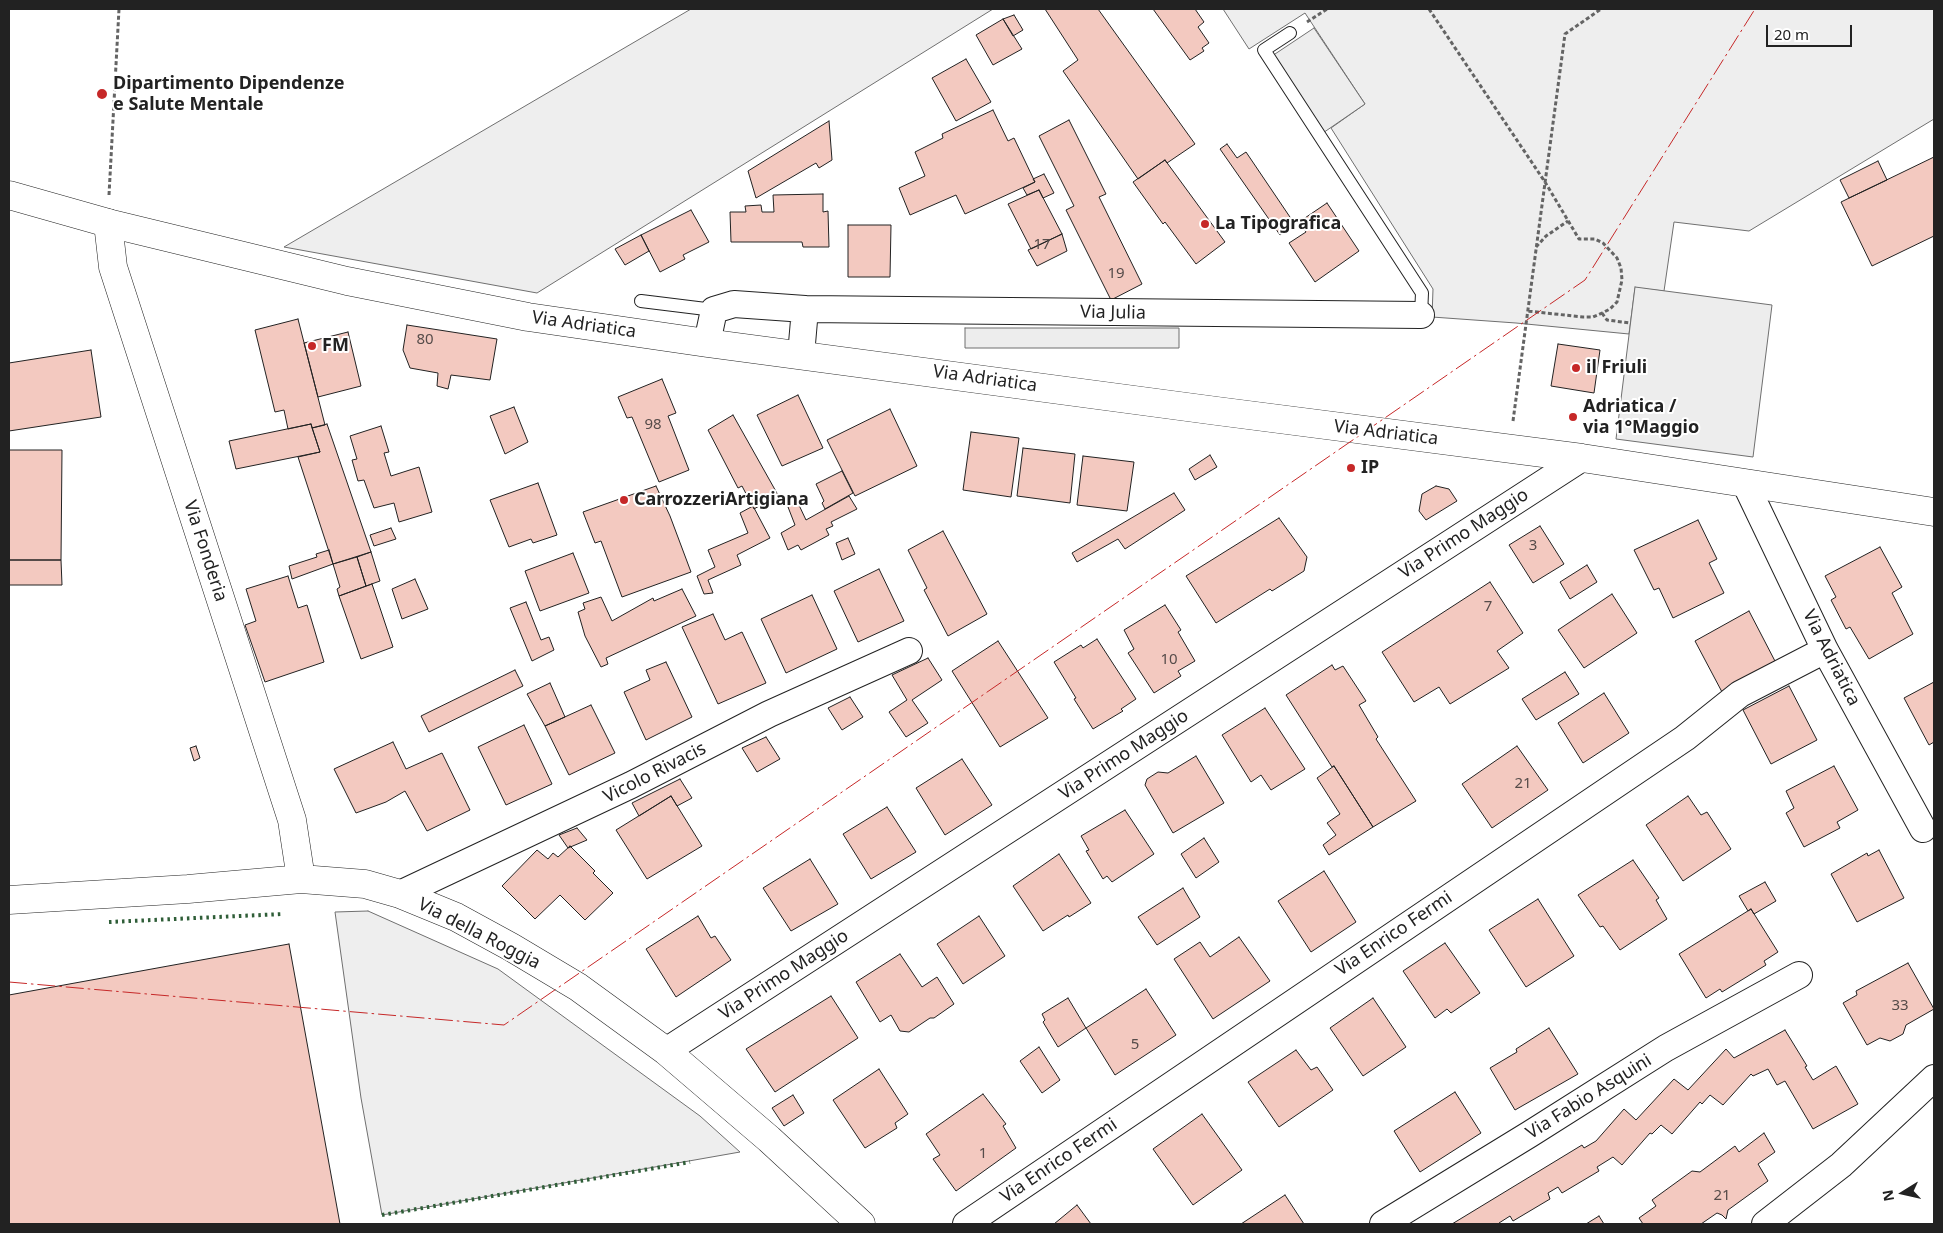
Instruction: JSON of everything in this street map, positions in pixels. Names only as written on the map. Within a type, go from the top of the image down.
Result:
[{"type":"main road","name":"Via Adriatica","points":[[9,195],[108,223],[347,281],[528,317],[707,343],[1582,458],[1934,512]]},
{"type":"main road","name":"Via Fonderia","points":[[108,223],[113,267],[292,820],[301,880]]},
{"type":"main road","name":"Via della Roggia","points":[[9,900],[301,880],[365,884],[400,894],[456,917],[578,987],[666,1052],[769,1139],[861,1224]]},
{"type":"street","name":"Via Julia","points":[[714,310],[734,304],[805,309],[1421,315]]},
{"type":"street","points":[[801,355],[805,309]]},
{"type":"street","points":[[707,343],[714,310]]},
{"type":"street","name":"Via Primo Maggio","points":[[666,1052],[1582,458]]},
{"type":"street","name":"Via Adriatica","points":[[1745,483],[1825,650],[1924,829]]},
{"type":"street","name":"Via Enrico Fermi","points":[[966,1224],[1685,738],[1740,694],[1825,650]]},
{"type":"street","name":"Vicolo Rivacis","points":[[400,894],[631,785],[769,714],[908,651]]},
{"type":"street","name":"Via Fabio Asquini","points":[[1383,1224],[1666,1048],[1799,976]]},
{"type":"street","points":[[1765,1224],[1842,1165],[1934,1078]]},
{"type":"lane","points":[[1290,33],[1264,50],[1422,293],[1421,315]]},
{"type":"lane","name":"Via Julia","points":[[641,301],[714,310]]},
{"type":"path","points":[[108,223],[119,9]]},
{"type":"path","points":[[1429,9],[1544,182],[1579,239],[1595,239],[1603,242],[1617,258],[1622,280],[1621,291],[1617,302],[1602,313],[1593,317],[1582,318],[1527,311]]},
{"type":"path","points":[[1509,448],[1565,34],[1601,9]]},
{"type":"path","points":[[1536,247],[1546,236],[1568,221]]},
{"type":"path","points":[[1602,313],[1607,320],[1630,323]]},
{"type":"shaded area","points":[[691,9],[993,9],[537,293],[284,247]]},
{"type":"shaded area","points":[[1223,9],[1934,9],[1934,119],[1749,231],[1674,222],[1664,291],[1635,288],[1629,334],[1432,317],[1433,289],[1331,128],[1365,104],[1305,13],[1249,49]]},
{"type":"shaded area","points":[[1314,28],[1365,104],[1320,135],[1269,58]]},
{"type":"shaded area","points":[[1635,287],[1772,305],[1753,457],[1616,439]]},
{"type":"shaded area","points":[[965,328],[1179,328],[1179,348],[965,348]]},
{"type":"shaded area","points":[[368,911],[498,969],[700,1116],[740,1152],[382,1215],[361,1098],[335,912]]},
{"type":"building","points":[[1045,9],[1098,9],[1195,144],[1167,163],[1165,160],[1138,179],[1063,71],[1078,60]]},
{"type":"building","points":[[1153,9],[1195,9],[1204,22],[1198,27],[1209,43],[1202,48],[1204,51],[1190,60]]},
{"type":"building","points":[[1014,15],[1023,30],[1013,36],[1003,19]]},
{"type":"building","points":[[1003,19],[1022,49],[993,65],[976,35]]},
{"type":"building","points":[[966,59],[991,102],[956,121],[932,78]]},
{"type":"building","points":[[993,110],[1008,141],[1014,138],[1035,182],[965,214],[956,195],[910,215],[899,188],[925,176],[915,152],[943,138],[942,134]]},
{"type":"building","points":[[1069,120],[1106,194],[1099,197],[1142,284],[1111,300],[1066,210],[1074,206],[1039,136]]},
{"type":"building","points":[[829,121],[832,160],[819,168],[816,163],[756,198],[748,171]]},
{"type":"building","points":[[1227,144],[1237,158],[1246,152],[1294,223],[1280,235],[1220,149]]},
{"type":"building","points":[[1934,157],[1934,236],[1872,266],[1841,202]]},
{"type":"building","points":[[1165,160],[1225,242],[1196,264],[1165,222],[1163,224],[1133,182]]},
{"type":"building","points":[[1878,161],[1887,180],[1849,198],[1840,180]]},
{"type":"building","points":[[1044,174],[1054,193],[1043,198],[1039,190],[1027,195],[1023,188],[1035,182],[1033,179]]},
{"type":"building","points":[[1039,190],[1062,234],[1031,249],[1008,204]]},
{"type":"building","points":[[823,194],[823,212],[828,211],[829,247],[803,247],[802,242],[731,242],[730,212],[746,212],[745,206],[761,205],[762,212],[774,212],[773,195]]},
{"type":"building","points":[[1327,203],[1359,251],[1315,282],[1289,243],[1306,232],[1299,222]]},
{"type":"building","points":[[691,210],[709,242],[683,255],[685,259],[660,272],[641,235]]},
{"type":"building","points":[[848,225],[891,225],[890,277],[848,277]]},
{"type":"building","points":[[1062,234],[1067,251],[1037,266],[1028,250]]},
{"type":"building","points":[[641,235],[649,251],[625,265],[615,249]]},
{"type":"building","points":[[298,319],[325,425],[312,428],[311,424],[288,429],[284,410],[275,412],[255,330]]},
{"type":"building","points":[[407,325],[497,339],[490,380],[451,375],[448,389],[437,386],[438,373],[410,368],[403,350]]},
{"type":"building","points":[[348,332],[361,386],[318,397],[304,343]]},
{"type":"building","name":"il Friuli","points":[[1558,344],[1600,350],[1594,393],[1551,386]]},
{"type":"building","points":[[91,350],[101,417],[9,431],[9,363]]},
{"type":"building","points":[[662,379],[676,413],[668,416],[689,470],[659,482],[632,417],[627,418],[618,397]]},
{"type":"building","points":[[798,395],[823,448],[782,466],[757,415]]},
{"type":"building","points":[[514,407],[528,442],[505,454],[490,416]]},
{"type":"building","points":[[890,409],[917,466],[855,496],[827,440]]},
{"type":"building","points":[[733,415],[778,495],[754,509],[742,486],[738,488],[708,430]]},
{"type":"building","points":[[311,424],[320,452],[236,469],[229,441]]},
{"type":"building","points":[[327,424],[371,552],[333,564],[298,457],[320,452],[312,428]]},
{"type":"building","points":[[381,426],[389,452],[384,453],[391,476],[419,467],[432,512],[399,522],[394,503],[374,508],[364,480],[358,481],[352,460],[357,459],[350,436]]},
{"type":"building","points":[[971,432],[1019,438],[1011,497],[963,490]]},
{"type":"building","points":[[1023,448],[1075,454],[1070,503],[1017,496]]},
{"type":"building","points":[[9,450],[62,450],[61,560],[9,560]]},
{"type":"building","points":[[1210,455],[1217,467],[1195,480],[1189,469]]},
{"type":"building","points":[[1083,456],[1134,462],[1127,511],[1077,505]]},
{"type":"building","points":[[842,471],[853,493],[825,509],[822,503],[824,501],[816,484]]},
{"type":"building","points":[[538,483],[557,535],[533,543],[531,539],[509,547],[490,500]]},
{"type":"building","points":[[656,486],[670,516],[691,572],[622,597],[601,541],[595,543],[583,512]]},
{"type":"building","points":[[1436,486],[1449,489],[1457,501],[1426,520],[1419,511],[1422,494]]},
{"type":"building","points":[[1174,493],[1185,510],[1125,549],[1118,539],[1077,562],[1072,553]]},
{"type":"building","points":[[849,496],[857,509],[831,522],[833,526],[826,529],[829,535],[801,550],[798,545],[788,550],[781,533],[795,525],[788,507],[798,503],[806,520]]},
{"type":"building","points":[[753,506],[770,538],[737,555],[741,565],[708,580],[713,593],[704,594],[697,576],[715,567],[708,550],[748,533],[740,513]]},
{"type":"building","points":[[1279,518],[1307,557],[1304,571],[1272,591],[1270,589],[1216,623],[1186,576]]},
{"type":"building","points":[[1698,520],[1717,559],[1709,563],[1724,593],[1673,618],[1659,588],[1654,590],[1634,550]]},
{"type":"building","points":[[1540,526],[1564,564],[1533,583],[1509,545]]},
{"type":"building","points":[[391,528],[396,539],[374,546],[370,535]]},
{"type":"building","points":[[943,531],[987,614],[948,636],[924,590],[927,588],[908,550]]},
{"type":"building","points":[[848,538],[855,554],[842,560],[836,543]]},
{"type":"building","points":[[1880,547],[1902,587],[1892,593],[1913,634],[1869,659],[1850,627],[1846,629],[1831,600],[1836,597],[1825,576]]},
{"type":"building","points":[[329,550],[333,564],[292,579],[289,566],[317,557],[316,554]]},
{"type":"building","points":[[371,552],[380,581],[366,586],[357,557]]},
{"type":"building","points":[[573,553],[589,593],[540,611],[525,571]]},
{"type":"building","points":[[357,557],[366,586],[339,596],[337,589],[340,587],[333,564]]},
{"type":"building","points":[[9,560],[61,560],[62,585],[9,585]]},
{"type":"building","points":[[1587,565],[1597,582],[1570,599],[1560,582]]},
{"type":"building","points":[[879,569],[904,621],[858,642],[834,591]]},
{"type":"building","points":[[288,576],[298,608],[307,605],[324,662],[265,682],[245,625],[256,621],[246,589]]},
{"type":"building","points":[[415,579],[428,609],[402,619],[392,589]]},
{"type":"building","points":[[1490,582],[1523,633],[1497,651],[1509,668],[1450,704],[1439,687],[1414,702],[1382,652]]},
{"type":"building","points":[[372,584],[393,647],[361,659],[339,596]]},
{"type":"building","points":[[682,589],[696,616],[606,658],[608,664],[601,667],[585,636],[578,612],[585,609],[583,603],[601,597],[612,621],[653,598],[654,601]]},
{"type":"building","points":[[1612,594],[1637,633],[1584,668],[1558,630]]},
{"type":"building","points":[[812,595],[837,649],[786,673],[761,619]]},
{"type":"building","points":[[526,602],[541,640],[549,637],[554,650],[532,661],[510,608]]},
{"type":"building","points":[[1165,605],[1181,630],[1178,632],[1195,661],[1178,671],[1181,676],[1154,693],[1128,653],[1134,649],[1124,630]]},
{"type":"building","points":[[1749,611],[1776,663],[1722,692],[1695,641]]},
{"type":"building","points":[[713,614],[725,640],[742,632],[766,683],[718,704],[682,627]]},
{"type":"building","points":[[1097,639],[1136,699],[1121,709],[1123,711],[1093,729],[1054,662],[1081,645],[1083,648]]},
{"type":"building","points":[[998,641],[1048,718],[1000,747],[952,671]]},
{"type":"building","points":[[928,658],[942,680],[912,700],[928,723],[906,737],[889,712],[907,700],[892,675]]},
{"type":"building","points":[[666,662],[692,717],[646,740],[624,692],[650,680],[646,670]]},
{"type":"building","points":[[1332,665],[1335,670],[1343,666],[1366,701],[1359,705],[1378,737],[1376,739],[1416,801],[1373,827],[1286,695]]},
{"type":"building","points":[[515,670],[523,686],[429,732],[421,716]]},
{"type":"building","points":[[1565,672],[1579,694],[1536,720],[1522,699]]},
{"type":"building","points":[[1934,682],[1934,742],[1929,745],[1904,698]]},
{"type":"building","points":[[550,683],[565,717],[545,726],[527,694]]},
{"type":"building","points":[[1789,686],[1817,740],[1771,764],[1743,710]]},
{"type":"building","points":[[1604,693],[1629,733],[1583,763],[1558,723]]},
{"type":"building","points":[[850,697],[863,717],[842,730],[828,708]]},
{"type":"building","points":[[591,705],[615,753],[569,775],[545,726]]},
{"type":"building","points":[[1265,708],[1305,769],[1271,790],[1261,775],[1251,782],[1222,735]]},
{"type":"building","points":[[524,725],[552,784],[506,805],[478,747]]},
{"type":"building","points":[[766,737],[780,759],[757,772],[742,748]]},
{"type":"building","points":[[393,742],[406,769],[442,753],[470,810],[427,831],[405,791],[386,802],[356,813],[334,769]]},
{"type":"building","points":[[196,746],[200,758],[194,761],[190,748]]},
{"type":"building","points":[[1517,746],[1548,790],[1492,828],[1462,784]]},
{"type":"building","points":[[1196,756],[1224,803],[1173,833],[1145,785],[1147,779],[1158,772],[1168,773]]},
{"type":"building","points":[[962,759],[992,805],[945,835],[916,788]]},
{"type":"building","points":[[1334,766],[1373,827],[1329,855],[1323,845],[1336,835],[1327,823],[1340,814],[1317,778]]},
{"type":"building","points":[[1834,766],[1858,810],[1837,822],[1840,828],[1804,847],[1786,813],[1794,808],[1786,791]]},
{"type":"building","points":[[680,779],[692,798],[677,806],[671,796],[639,816],[632,803]]},
{"type":"building","points":[[671,796],[702,846],[647,879],[616,830]]},
{"type":"building","points":[[1688,796],[1701,815],[1707,812],[1731,849],[1683,881],[1646,825]]},
{"type":"building","points":[[887,807],[916,852],[871,879],[843,834]]},
{"type":"building","points":[[1125,810],[1154,854],[1112,882],[1107,876],[1103,879],[1086,851],[1089,850],[1081,836]]},
{"type":"building","points":[[577,828],[587,840],[568,848],[559,835]]},
{"type":"building","points":[[1204,838],[1219,862],[1196,878],[1181,854]]},
{"type":"building","points":[[570,846],[595,871],[593,873],[613,893],[585,920],[560,895],[535,919],[502,886],[537,850],[548,859],[553,853],[558,857]]},
{"type":"building","points":[[1879,850],[1904,898],[1857,922],[1831,874],[1867,853],[1868,856]]},
{"type":"building","points":[[1059,854],[1091,903],[1043,931],[1013,886]]},
{"type":"building","points":[[810,859],[838,904],[791,931],[763,888]]},
{"type":"building","points":[[1633,860],[1659,898],[1656,900],[1667,919],[1620,950],[1603,926],[1600,927],[1578,895]]},
{"type":"building","points":[[1324,871],[1356,922],[1311,952],[1278,901]]},
{"type":"building","points":[[1765,882],[1776,901],[1754,914],[1751,909],[1748,911],[1739,896]]},
{"type":"building","points":[[1183,888],[1200,917],[1157,945],[1138,917]]},
{"type":"building","points":[[1538,899],[1574,956],[1526,987],[1489,930]]},
{"type":"building","points":[[1751,909],[1778,952],[1764,961],[1766,965],[1722,992],[1720,989],[1706,998],[1679,954]]},
{"type":"building","points":[[698,916],[711,938],[715,936],[731,960],[676,997],[646,949]]},
{"type":"building","points":[[979,916],[1005,956],[963,984],[937,944]]},
{"type":"building","points":[[1239,937],[1270,981],[1213,1019],[1174,959],[1200,942],[1210,957]]},
{"type":"building","points":[[1445,943],[1480,993],[1451,1013],[1447,1009],[1435,1018],[1403,971]]},
{"type":"building","points":[[289,944],[340,1224],[9,1224],[9,995]]},
{"type":"building","points":[[900,954],[922,987],[937,977],[954,1004],[909,1032],[900,1031],[891,1015],[880,1022],[856,982]]},
{"type":"building","points":[[1908,963],[1934,1009],[1906,1025],[1903,1034],[1890,1041],[1880,1038],[1867,1045],[1843,1003],[1857,995],[1856,991]]},
{"type":"building","points":[[1146,989],[1176,1035],[1115,1075],[1086,1028]]},
{"type":"building","points":[[831,996],[858,1038],[775,1092],[746,1049]]},
{"type":"building","points":[[1068,998],[1086,1028],[1058,1047],[1043,1022],[1045,1020],[1042,1014]]},
{"type":"building","points":[[1373,998],[1406,1047],[1363,1076],[1330,1028]]},
{"type":"building","points":[[1549,1028],[1578,1074],[1515,1110],[1490,1068],[1517,1052],[1516,1049]]},
{"type":"building","points":[[1785,1030],[1807,1066],[1805,1067],[1813,1080],[1836,1066],[1858,1104],[1813,1129],[1785,1081],[1777,1085],[1768,1069],[1753,1076],[1751,1074],[1723,1105],[1710,1095],[1702,1104],[1700,1102],[1672,1134],[1661,1125],[1652,1134],[1650,1133],[1622,1165],[1613,1157],[1597,1167],[1599,1171],[1562,1193],[1558,1187],[1548,1193],[1550,1199],[1513,1221],[1510,1216],[1500,1224],[1452,1224],[1582,1145],[1584,1148],[1596,1141],[1624,1109],[1636,1120],[1674,1079],[1688,1090],[1726,1049],[1734,1058]]},
{"type":"building","points":[[1039,1047],[1060,1080],[1042,1093],[1020,1061]]},
{"type":"building","points":[[1296,1050],[1311,1070],[1317,1067],[1333,1090],[1279,1127],[1248,1082]]},
{"type":"building","points":[[879,1069],[908,1114],[895,1123],[897,1128],[865,1148],[833,1100]]},
{"type":"building","points":[[1455,1092],[1481,1133],[1420,1172],[1394,1131]]},
{"type":"building","points":[[983,1094],[1006,1124],[1003,1126],[1016,1148],[956,1191],[933,1159],[940,1155],[926,1134]]},
{"type":"building","points":[[793,1095],[804,1113],[784,1126],[772,1108]]},
{"type":"building","points":[[1202,1114],[1242,1170],[1193,1205],[1153,1149]]},
{"type":"building","points":[[1764,1133],[1775,1152],[1758,1164],[1768,1181],[1728,1210],[1726,1219],[1717,1213],[1701,1224],[1643,1224],[1639,1218],[1656,1206],[1652,1200],[1692,1171],[1700,1172],[1735,1146],[1739,1152]]},
{"type":"building","points":[[1285,1195],[1304,1224],[1241,1224]]},
{"type":"building","points":[[1077,1205],[1091,1224],[1054,1224]]},
{"type":"building","points":[[1599,1216],[1604,1224],[1586,1224]]},
{"type":"hedge","points":[[109,922],[283,914]]},
{"type":"hedge","points":[[382,1215],[690,1162]]},
{"type":"power","points":[[9,982],[504,1025],[1585,280],[1755,9]]},
{"type":"place","name":"Dipartimento Dipendenze e Salute Mentale","points":[[102,94]]},
{"type":"place","name":"La Tipografica","points":[[1205,224]]},
{"type":"place","name":"FM","points":[[312,346]]},
{"type":"place","name":"il Friuli","points":[[1576,368]]},
{"type":"place","name":"Adriatica / via 1°Maggio","points":[[1573,417]]},
{"type":"place","name":"IP","points":[[1351,468]]},
{"type":"place","name":"CarrozzeriArtigiana","points":[[624,500]]}]
